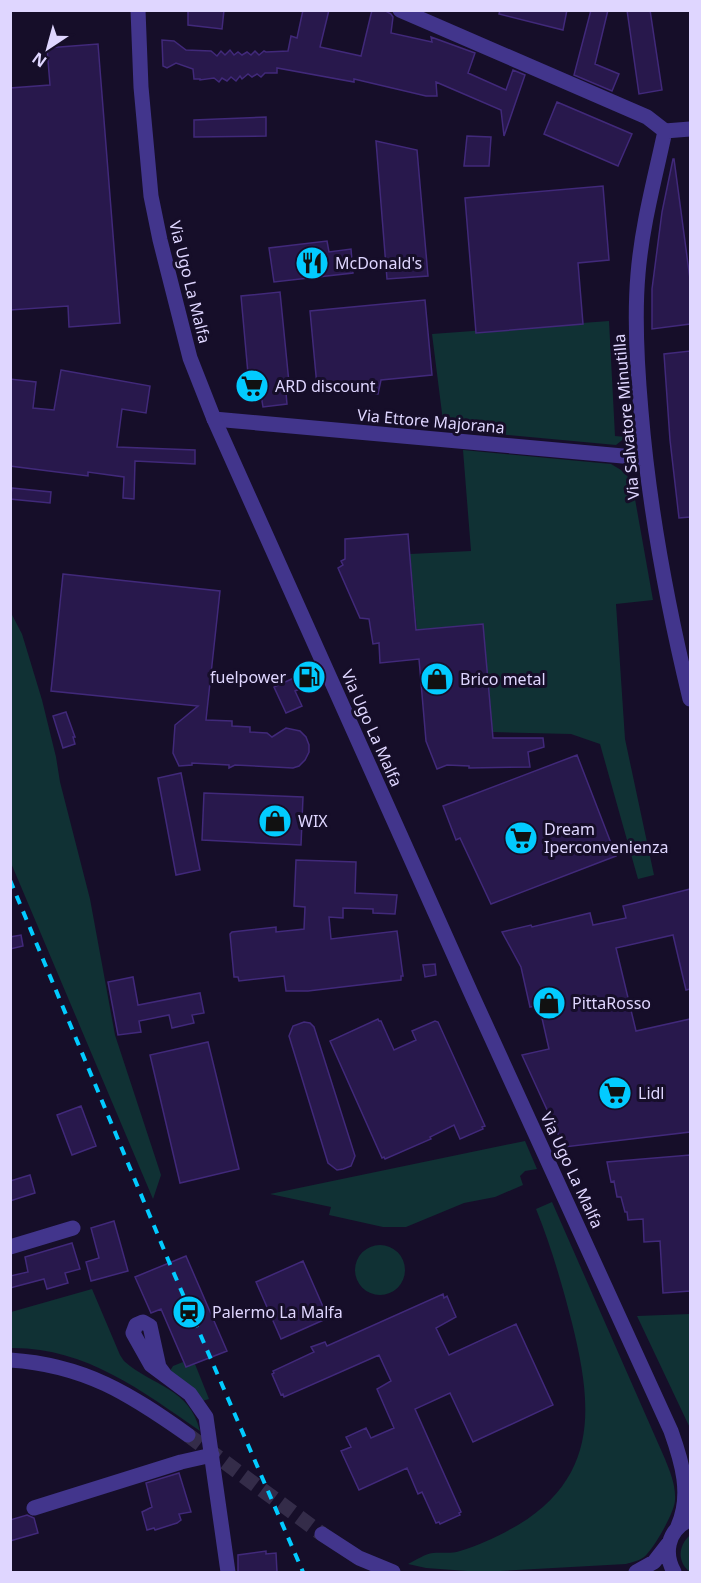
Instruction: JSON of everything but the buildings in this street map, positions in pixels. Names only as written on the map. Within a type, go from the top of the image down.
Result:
[{"type":"street","name":"Via Ugo La Malfa","points":[[138,10],[141,87],[151,196],[190,358],[214,419],[471,993],[671,1431],[690,1464]]},
{"type":"street","points":[[400,10],[647,117],[665,130],[690,129]]},
{"type":"street","name":"Via Salvatore Minutilla","points":[[665,130],[646,218],[638,276],[636,327],[645,458],[657,544],[690,699]]},
{"type":"street","name":"Via Ettore Majorana","points":[[214,419],[645,458]]},
{"type":"street","points":[[10,1246],[73,1228]]},
{"type":"street","points":[[10,1360],[57,1367],[84,1374],[108,1384],[133,1397],[188,1435]]},
{"type":"street","points":[[165,1375],[190,1394],[203,1410],[208,1422],[228,1572]]},
{"type":"street","name":"Via Ugo La Malfa","points":[[636,1572],[654,1562],[684,1523],[686,1494],[679,1455],[671,1431]]},
{"type":"street","points":[[34,1508],[181,1462],[212,1455]]},
{"type":"street","points":[[322,1533],[359,1558],[393,1572]]},
{"type":"street","points":[[668,1544],[669,1562],[674,1572]]},
{"type":"green space","points":[[609,321],[615,436],[626,437],[616,445],[444,429],[432,334]]},
{"type":"green space","points":[[463,450],[611,464],[629,478],[635,499],[653,600],[616,604],[625,739],[654,875],[638,879],[600,744],[571,734],[492,732],[483,624],[417,630],[410,554],[471,551]]},
{"type":"green space","points":[[10,611],[22,634],[42,700],[90,899],[115,1035],[161,1175],[153,1199],[11,863]]},
{"type":"green space","points":[[525,1141],[537,1169],[525,1171],[520,1176],[523,1185],[495,1197],[464,1203],[406,1227],[383,1227],[329,1215],[331,1207],[270,1194]]},
{"type":"green space","points":[[552,1202],[669,1469],[674,1484],[674,1506],[653,1547],[640,1560],[626,1564],[481,1572],[426,1568],[408,1564],[430,1554],[468,1549],[518,1525],[545,1505],[564,1484],[576,1460],[583,1436],[584,1382],[564,1294],[536,1209]]},
{"type":"green space","points":[[375,1245],[385,1245],[398,1252],[405,1265],[405,1275],[398,1288],[385,1295],[375,1295],[366,1291],[359,1284],[355,1275],[355,1265],[359,1256],[366,1249]]},
{"type":"green space","points":[[92,1289],[124,1361],[169,1389],[188,1405],[200,1431],[134,1387],[88,1363],[64,1355],[11,1348],[11,1312]]},
{"type":"green space","points":[[690,1314],[690,1428],[637,1316]]},
{"type":"green space","points":[[183,1362],[186,1367],[195,1364],[209,1399],[202,1401],[170,1371],[173,1366]]},
{"type":"green space","points":[[690,1535],[690,1572],[681,1559],[681,1549]]},
{"type":"tunnel","points":[[188,1435],[322,1534]]},
{"type":"railway","points":[[10,880],[172,1269],[303,1572]]},
{"type":"place","name":"McDonald's","points":[[312,263]]},
{"type":"place","name":"ARD discount","points":[[252,386]]},
{"type":"place","name":"fuelpower","points":[[309,677]]},
{"type":"place","name":"Brico metal","points":[[437,679]]},
{"type":"place","name":"WIX","points":[[275,821]]},
{"type":"place","name":"Dream Iperconvenienza","points":[[521,838]]},
{"type":"place","name":"PittaRosso","points":[[549,1003]]},
{"type":"place","name":"Lidl","points":[[615,1093]]},
{"type":"place","name":"Palermo La Malfa","points":[[189,1312]]}]
